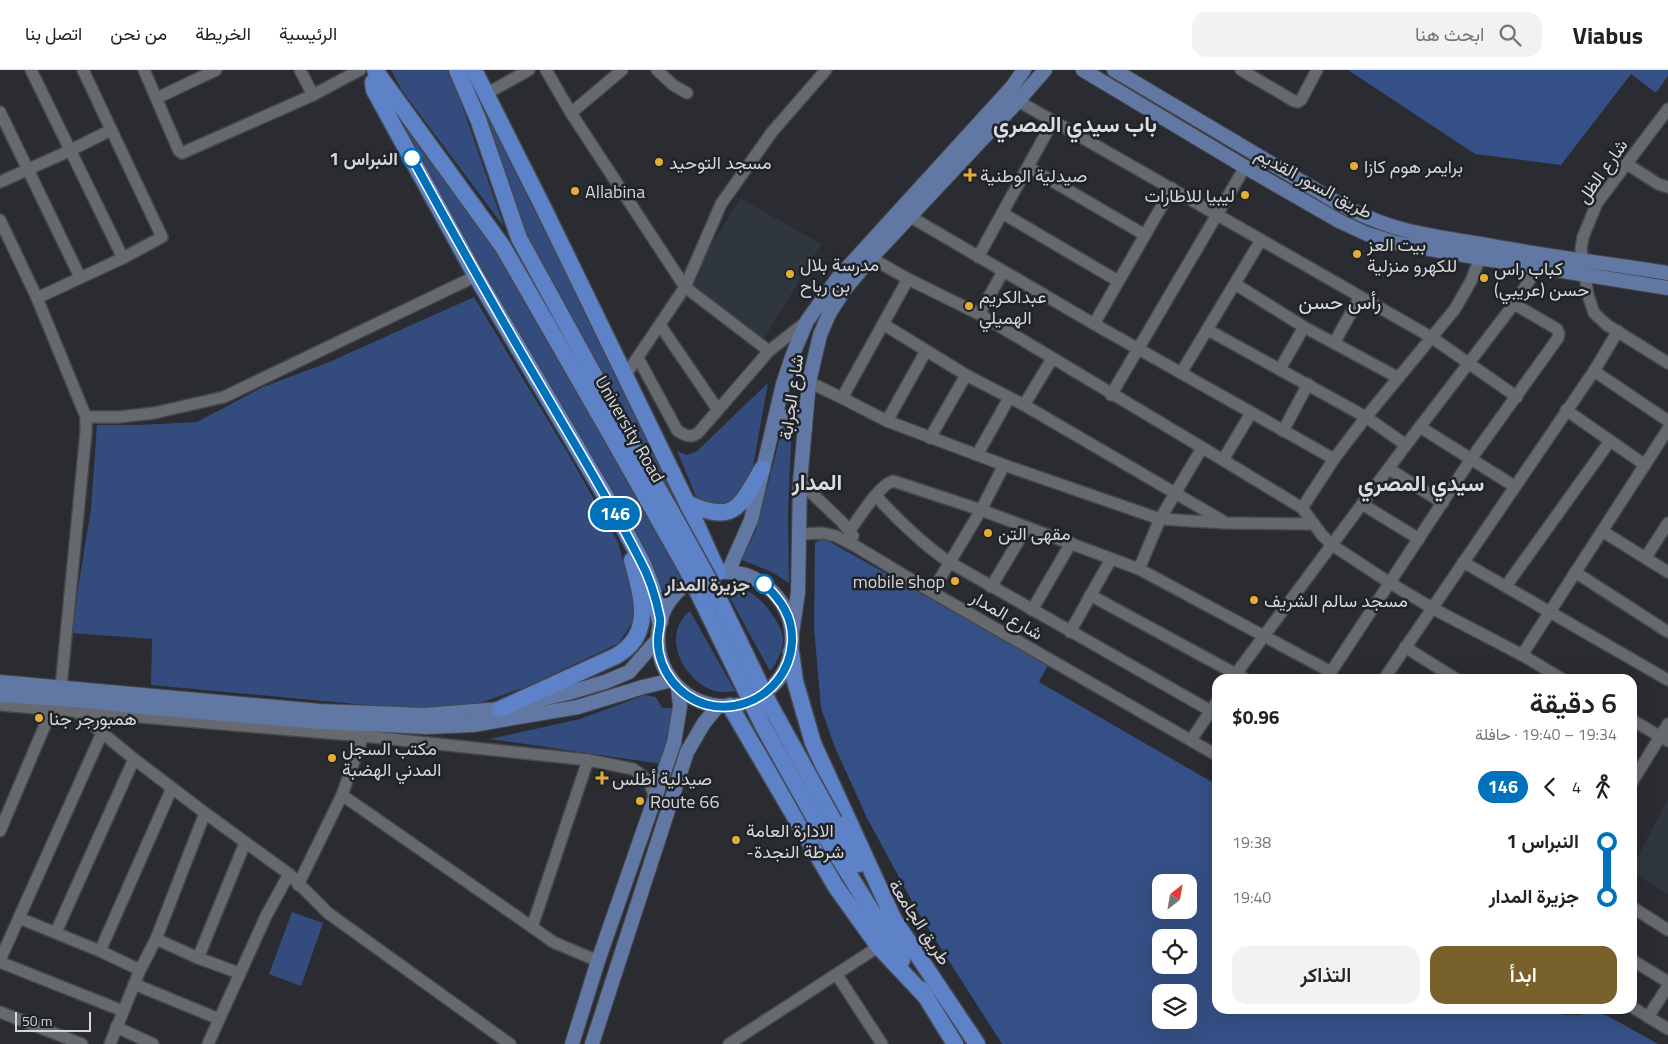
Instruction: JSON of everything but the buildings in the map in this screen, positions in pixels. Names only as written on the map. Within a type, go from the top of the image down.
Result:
[{"type":"highway","name":"University Road","points":[[457,70],[478,119],[519,238],[622,441]]},
{"type":"highway","points":[[474,70],[687,503],[723,572]]},
{"type":"highway","name":"University Road","points":[[377,73],[504,246],[714,589],[827,823]]},
{"type":"highway","points":[[377,73],[373,82],[374,90],[476,276],[642,562],[653,590],[660,621]]},
{"type":"highway","points":[[687,503],[706,512],[717,514],[726,512],[737,507],[743,500],[762,469]]},
{"type":"highway","points":[[500,709],[616,656],[630,646],[637,636],[642,616],[640,590],[618,520]]},
{"type":"highway","points":[[792,652],[795,681],[813,743],[894,920]]},
{"type":"highway","points":[[724,706],[836,887],[884,943],[926,997],[956,1044]]},
{"type":"highway","name":"طريق الجامعة","points":[[827,823],[977,1044]]},
{"type":"highway","name":"طريق الجامعة","points":[[827,823],[884,943]]},
{"type":"main road","name":"شارع الجرابة","points":[[723,572],[751,520],[783,384],[806,321],[837,279],[1012,87],[1024,70]]},
{"type":"main road","name":"شارع الجرابة","points":[[792,633],[798,594],[800,482],[809,382],[820,335],[829,314],[845,288],[871,258],[1045,70]]},
{"type":"main road","name":"طريق السور القديم","points":[[1083,70],[1245,167],[1339,221],[1367,234],[1396,243],[1668,288]]},
{"type":"main road","name":"طريق السور القديم","points":[[1114,70],[1318,192],[1378,222],[1424,234],[1541,255],[1668,273]]},
{"type":"main road","points":[[773,427],[785,416],[794,416],[800,420],[805,429]]},
{"type":"main road","points":[[0,682],[320,716],[376,726],[472,726],[578,707],[643,687],[675,684],[697,700],[724,706],[751,701],[770,690],[784,672],[792,652],[792,633],[788,614],[778,598],[764,584],[747,575],[723,572],[698,577],[681,588],[668,602],[660,621],[658,639],[662,660],[675,684],[680,706],[674,743],[598,961],[572,1044]]},
{"type":"main road","points":[[0,695],[78,706],[320,716],[424,715],[500,709],[568,693],[622,676],[630,672],[658,639]]},
{"type":"main road","points":[[592,1044],[687,752],[704,723],[724,706]]},
{"type":"street","points":[[31,70],[123,258]]},
{"type":"street","points":[[37,298],[80,276],[123,258],[162,237],[83,70]]},
{"type":"street","points":[[144,70],[182,153],[313,95],[360,70]]},
{"type":"street","points":[[157,98],[216,70]]},
{"type":"street","points":[[300,70],[313,95]]},
{"type":"street","points":[[486,94],[529,70]]},
{"type":"street","points":[[546,70],[571,113],[685,287],[769,350]]},
{"type":"street","points":[[571,113],[622,70]]},
{"type":"street","points":[[657,70],[673,85],[686,93]]},
{"type":"street","points":[[1241,70],[1298,102],[1301,100],[1317,70]]},
{"type":"street","points":[[625,376],[685,287],[721,204],[772,132],[821,71]]},
{"type":"street","points":[[1018,101],[1431,337],[1516,397]]},
{"type":"street","name":"شارع الظل","points":[[1668,109],[1597,203],[1583,237],[1581,260],[1588,295],[1594,313],[1600,319],[1668,363]]},
{"type":"street","points":[[0,112],[80,276]]},
{"type":"street","points":[[978,257],[1053,121]]},
{"type":"street","points":[[0,182],[111,130]]},
{"type":"street","points":[[1627,164],[1658,184],[1668,187]]},
{"type":"street","points":[[1028,167],[1145,235]]},
{"type":"street","points":[[1111,395],[1245,167]]},
{"type":"street","points":[[1094,324],[1172,188]]},
{"type":"street","points":[[1002,213],[1118,281]]},
{"type":"street","points":[[909,216],[1003,272],[1334,459]]},
{"type":"street","points":[[0,220],[37,298],[86,417],[61,687]]},
{"type":"street","points":[[1181,373],[1261,240]]},
{"type":"street","points":[[871,258],[908,279],[979,314],[1302,508],[1332,545],[1432,608],[1522,655],[1554,674]]},
{"type":"street","points":[[1302,508],[1334,459],[1366,417],[1397,377],[1455,309],[1471,282],[1480,258]]},
{"type":"street","points":[[1239,674],[1264,637],[1388,469],[1514,304],[1538,267]]},
{"type":"street","points":[[979,314],[1003,272]]},
{"type":"street","points":[[86,417],[119,417],[154,413],[224,397],[476,276]]},
{"type":"street","points":[[842,398],[908,279]]},
{"type":"street","points":[[1235,284],[1304,327],[1397,377]]},
{"type":"street","points":[[1334,343],[1360,297]]},
{"type":"street","points":[[1330,674],[1471,459],[1558,338],[1557,329],[1514,304]]},
{"type":"street","points":[[638,358],[677,430],[684,436],[692,437],[698,433],[769,350],[806,321]]},
{"type":"street","points":[[883,324],[966,375],[1024,405],[1226,523]]},
{"type":"street","points":[[660,326],[718,410]]},
{"type":"street","points":[[1280,369],[1304,327]]},
{"type":"street","points":[[1208,330],[1366,417],[1406,445]]},
{"type":"street","points":[[1387,674],[1594,371],[1618,331]]},
{"type":"street","points":[[887,422],[926,351]]},
{"type":"street","points":[[1024,405],[1052,359]]},
{"type":"street","points":[[1594,371],[1668,421]]},
{"type":"street","points":[[930,438],[966,375]]},
{"type":"street","points":[[809,382],[887,422],[1160,519],[1226,523],[1314,524]]},
{"type":"street","points":[[1283,431],[1308,384]]},
{"type":"street","points":[[977,455],[1009,398]]},
{"type":"street","points":[[1566,410],[1645,465]]},
{"type":"street","points":[[1223,460],[1251,413]]},
{"type":"street","points":[[1420,427],[1514,486]]},
{"type":"street","points":[[1522,655],[1668,429]]},
{"type":"street","points":[[1506,586],[1610,441]]},
{"type":"street","points":[[1138,569],[1160,519],[1202,448]]},
{"type":"street","points":[[932,592],[981,510],[1004,465]]},
{"type":"street","points":[[1388,469],[1443,502]]},
{"type":"street","points":[[850,530],[876,496],[889,482],[893,481],[981,510],[1138,569],[1264,637],[1326,674]]},
{"type":"street","points":[[800,482],[850,530],[857,547]]},
{"type":"street","points":[[876,496],[902,524],[933,551],[949,562],[1212,712]]},
{"type":"street","points":[[1362,504],[1419,539]]},
{"type":"street","points":[[1646,557],[1668,523]]},
{"type":"street","points":[[991,587],[1027,527]]},
{"type":"street","points":[[1602,531],[1668,572]]},
{"type":"street","name":"شارع المدار","points":[[798,534],[823,533],[836,536],[857,547],[1212,752]]},
{"type":"street","points":[[1032,610],[1071,543]]},
{"type":"street","points":[[1070,632],[1111,559]]},
{"type":"street","points":[[1463,562],[1668,680]]},
{"type":"street","points":[[1575,572],[1668,632]]},
{"type":"street","points":[[1090,595],[1232,674]]},
{"type":"street","points":[[1406,647],[1448,674]]},
{"type":"street","points":[[0,705],[51,711],[78,706],[126,717],[362,736],[588,760],[633,769],[650,784],[654,802]]},
{"type":"street","points":[[78,706],[102,733],[172,788],[288,874],[328,913],[510,1044]]},
{"type":"street","points":[[0,830],[51,711]]},
{"type":"street","points":[[1191,740],[1212,715]]},
{"type":"street","points":[[1637,723],[1664,739]]},
{"type":"street","points":[[1637,775],[1664,739],[1668,724]]},
{"type":"street","points":[[298,885],[342,795],[362,736],[376,726]]},
{"type":"street","points":[[102,733],[0,961],[123,1011]]},
{"type":"street","points":[[56,932],[134,759]]},
{"type":"street","points":[[532,927],[588,760]]},
{"type":"street","points":[[100,951],[172,788]]},
{"type":"street","points":[[342,795],[553,942],[598,961]]},
{"type":"street","points":[[110,1044],[140,970],[156,939],[205,813]]},
{"type":"street","points":[[198,958],[245,843]]},
{"type":"street","points":[[208,1044],[266,916],[288,874]]},
{"type":"street","points":[[1637,910],[1668,930]]},
{"type":"street","points":[[19,918],[56,932],[140,970]]},
{"type":"street","points":[[156,939],[198,958],[240,973]]},
{"type":"street","points":[[730,1044],[884,943]]},
{"type":"street","points":[[1637,963],[1668,982]]},
{"type":"street","points":[[837,974],[882,1044]]},
{"type":"street","points":[[134,984],[219,1019]]},
{"type":"street","points":[[1648,1017],[1668,986]]},
{"type":"street","points":[[1637,1011],[1668,1030]]},
{"type":"street","points":[[0,1012],[82,1044]]},
{"type":"street","points":[[116,1028],[153,1044]]},
{"type":"shaded area","points":[[391,70],[447,70],[456,88],[504,227],[401,89]]},
{"type":"shaded area","points":[[464,70],[467,70],[708,561],[702,564],[526,242]]},
{"type":"shaded area","points":[[1348,70],[1668,70],[1668,76],[1656,93],[1631,74],[1561,165],[1475,154]]},
{"type":"shaded area","points":[[398,115],[503,254],[682,579],[666,594],[395,121]]},
{"type":"shaded area","points":[[740,198],[821,244],[764,339],[685,289]]},
{"type":"shaded area","points":[[474,297],[570,457],[618,542],[629,583],[635,618],[619,643],[526,687],[483,702],[455,707],[388,707],[151,685],[152,639],[71,633],[91,508],[97,425],[197,422],[263,387],[327,363]]},
{"type":"shaded area","points":[[768,383],[750,483],[739,504],[700,506],[677,451],[687,455],[697,451]]},
{"type":"shaded area","points":[[784,422],[792,422],[788,510],[789,583],[772,572],[739,559],[748,547],[756,530]]},
{"type":"shaded area","points":[[823,538],[1048,665],[1039,682],[1212,782],[1212,1014],[1602,1014],[1658,1044],[1002,1044],[919,914],[867,818],[834,745],[821,708],[814,628],[815,543]]},
{"type":"shaded area","points":[[725,589],[743,590],[754,595],[770,612],[779,626],[783,639],[782,648],[770,671]]},
{"type":"shaded area","points":[[690,611],[735,691],[718,692],[704,686],[693,678],[685,668],[676,644],[677,632],[681,621]]},
{"type":"shaded area","points":[[645,695],[656,697],[662,708],[674,708],[675,727],[662,764],[490,739],[580,719]]},
{"type":"shaded area","points":[[1668,799],[1668,894],[1637,875],[1637,858]]},
{"type":"shaded area","points":[[292,912],[323,923],[301,986],[269,974]]},
{"type":"bus line","name":"146","points":[[412,158],[476,276],[642,562],[653,590],[660,621],[659,653],[664,668],[678,688],[690,697],[718,706],[730,706],[751,701],[770,690],[784,672],[792,652],[792,633],[788,614],[778,598],[764,584]]},
{"type":"place","name":"النبراس 1","points":[[412,158]]},
{"type":"place","name":"مسجد التوحيد","points":[[659,162]]},
{"type":"place","name":"برايمر هوم كازا","points":[[1354,166]]},
{"type":"place","name":"صيدلية الوطنية","points":[[970,175]]},
{"type":"place","name":"Allabina","points":[[575,191]]},
{"type":"place","name":"ليبيا للاطارات","points":[[1245,195]]},
{"type":"place","name":"بيت العز للكهرو منزلية","points":[[1357,254]]},
{"type":"place","name":"مدرسة بلال بن رباح","points":[[790,274]]},
{"type":"place","name":"كباب راس حسن (عريبي)","points":[[1484,278]]},
{"type":"place","name":"عبدالكريم الهميلي","points":[[969,306]]},
{"type":"place","name":"مقهى التن","points":[[988,533]]},
{"type":"place","name":"mobile shop","points":[[955,581]]},
{"type":"place","name":"جزيرة المدار","points":[[764,584]]},
{"type":"place","name":"مسجد سالم الشريف","points":[[1254,600]]},
{"type":"place","name":"همبورجر جنا","points":[[39,718]]},
{"type":"place","name":"مكتب السجل المدني الهضبة","points":[[332,758]]},
{"type":"place","name":"صيدلية أطلس","points":[[602,778]]},
{"type":"place","name":"Route 66","points":[[640,801]]},
{"type":"place","name":"الادارة العامة -شرطة النجدة","points":[[736,840]]},
{"type":"district","name":"باب سيدي المصري","points":[[1075,124]]},
{"type":"district","name":"رأس حسن","points":[[1340,301]]},
{"type":"district","name":"المدار","points":[[817,482]]},
{"type":"district","name":"سيدي المصري","points":[[1421,483]]}]
